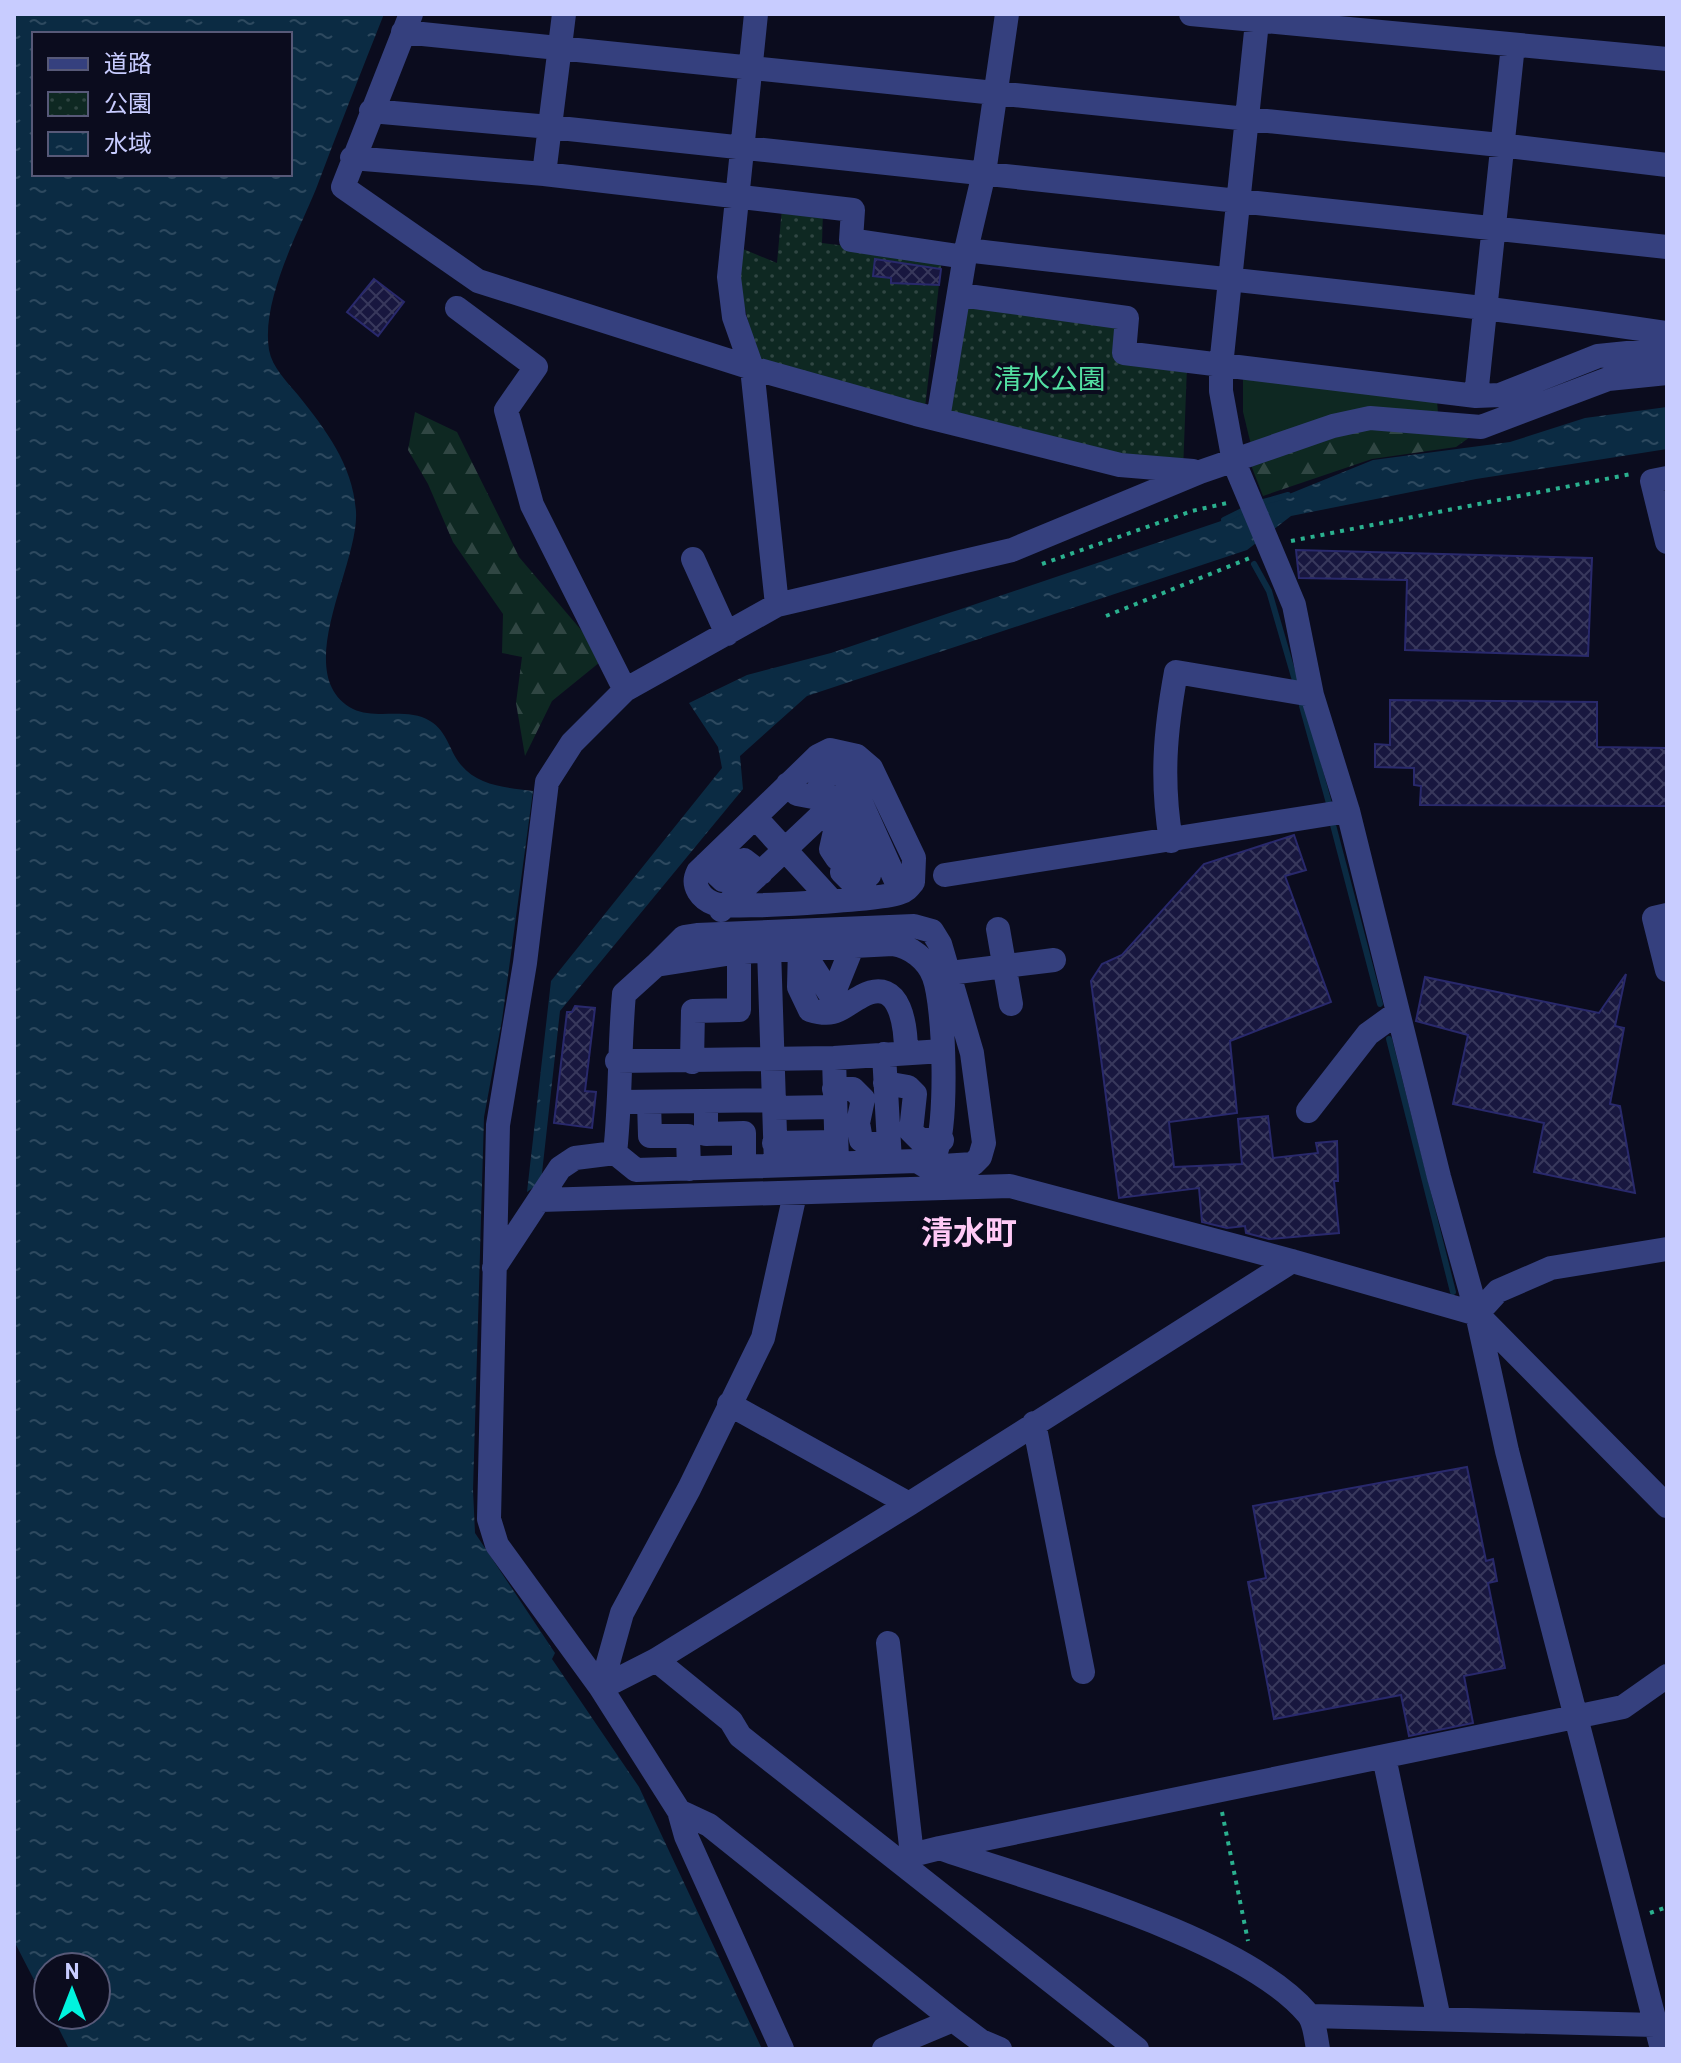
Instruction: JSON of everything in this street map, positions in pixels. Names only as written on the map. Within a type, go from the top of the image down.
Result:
[{"type":"street","points":[[544,174],[564,14]]},
{"type":"street","points":[[756,14],[729,277],[734,317],[752,368],[777,605]]},
{"type":"street","points":[[938,419],[965,254],[984,173],[1007,14]]},
{"type":"street","points":[[1191,14],[1667,59]]},
{"type":"street","points":[[1257,22],[1241,204],[1221,366],[1221,391],[1234,462],[1243,491],[1294,605],[1312,695],[1348,811],[1397,1013],[1477,1314],[1507,1451],[1662,2049]]},
{"type":"street","points":[[1200,472],[1120,465],[938,419],[752,368],[478,281],[343,187],[407,23],[561,49],[1500,145],[1667,165]]},
{"type":"street","points":[[1476,396],[1500,145],[1513,45]]},
{"type":"street","points":[[371,111],[550,127],[1241,204],[1493,227],[1667,247]]},
{"type":"street","points":[[352,158],[544,174],[853,210],[851,240],[1232,282],[1484,305],[1667,333]]},
{"type":"street","points":[[960,295],[1127,318],[1124,353],[1476,396],[1500,395],[1598,356],[1667,349]]},
{"type":"street","points":[[457,308],[536,367],[506,410],[528,491],[625,690]]},
{"type":"street","points":[[782,2049],[686,1836],[679,1811],[601,1688],[497,1545],[489,1519],[498,1125],[525,963],[547,782],[572,743],[625,690],[777,605],[1012,550],[1200,472],[1333,426],[1370,418],[1481,427],[1608,379],[1667,373]]},
{"type":"street","points":[[1660,480],[1667,542]]},
{"type":"street","points":[[693,559],[727,634]]},
{"type":"street","points":[[1171,841],[1165,802],[1164,735],[1176,672],[1312,695]]},
{"type":"street","points":[[843,860],[834,853],[832,841],[835,831],[851,828],[854,784],[857,756],[830,750],[781,792],[694,879],[697,891],[715,904],[726,906],[832,901],[901,892],[913,882],[914,858],[854,784]]},
{"type":"street","points":[[697,935],[854,784]]},
{"type":"street","points":[[781,792],[806,830]]},
{"type":"street","points":[[945,875],[1348,811]]},
{"type":"street","points":[[755,817],[832,901]]},
{"type":"street","points":[[810,879],[843,860],[862,858],[868,863],[869,875],[901,892]]},
{"type":"street","points":[[706,864],[723,880],[744,860],[761,873]]},
{"type":"street","points":[[1667,915],[1654,918],[1667,970]]},
{"type":"street","points":[[615,1153],[620,1102],[617,1061],[624,994],[684,937],[851,926],[920,926],[935,935],[941,974],[942,1140],[935,1154],[917,1161]]},
{"type":"street","points":[[998,929],[1011,1004]]},
{"type":"street","points":[[620,1102],[774,1104],[834,1098],[853,1089],[863,1099],[858,1123],[861,1140],[889,1153],[927,1167],[973,1164],[980,1157],[984,1143],[972,1053],[941,974],[910,947],[853,945],[769,949],[656,965]]},
{"type":"street","points":[[800,947],[832,997],[853,945]]},
{"type":"street","points":[[800,947],[799,987],[810,1010],[827,1015],[838,1013],[867,994],[889,997],[900,1006],[905,1019],[885,1083],[889,1153]]},
{"type":"street","points":[[769,949],[775,1154]]},
{"type":"street","points":[[692,1062],[693,1011],[739,1010],[739,952]]},
{"type":"street","points":[[941,974],[1054,960]]},
{"type":"street","points":[[1308,1111],[1368,1034],[1397,1013]]},
{"type":"street","points":[[617,1061],[834,1058],[943,1051]]},
{"type":"street","points":[[834,1058],[836,1152]]},
{"type":"street","points":[[885,1083],[902,1084],[915,1094],[911,1131],[920,1140],[942,1140]]},
{"type":"street","points":[[706,1101],[706,1134],[744,1133],[744,1166]]},
{"type":"street","points":[[649,1102],[650,1136],[688,1136],[689,1169]]},
{"type":"street","points":[[494,1268],[560,1168],[575,1158],[615,1153],[636,1170],[744,1166],[775,1154],[889,1153]]},
{"type":"street","points":[[540,1200],[1010,1186],[1292,1261],[1477,1314],[1667,1506]]},
{"type":"street","points":[[601,1688],[622,1613],[689,1489],[763,1338],[795,1194]]},
{"type":"street","points":[[1477,1314],[1498,1291],[1551,1268],[1667,1249]]},
{"type":"street","points":[[601,1688],[656,1660],[909,1504],[1292,1261]]},
{"type":"street","points":[[729,1404],[909,1504]]},
{"type":"street","points":[[1034,1423],[1083,1672]]},
{"type":"street","points":[[888,1643],[906,1859]]},
{"type":"street","points":[[656,1660],[731,1721],[740,1736],[906,1859],[1137,2049]]},
{"type":"street","points":[[906,1859],[940,1848],[1623,1707],[1667,1676]]},
{"type":"street","points":[[1384,1757],[1439,2019]]},
{"type":"street","points":[[679,1811],[709,1825],[953,2020],[996,2049]]},
{"type":"street","points":[[940,1848],[1148,1920],[1204,1944],[1254,1972],[1311,2016],[1655,2025]]},
{"type":"street","points":[[1311,2016],[1318,2049]]},
{"type":"street","points":[[884,2049],[953,2020]]},
{"type":"path","points":[[1106,616],[1292,540],[1628,473],[1660,480]]},
{"type":"path","points":[[1218,1790],[1254,1972]]},
{"type":"green space","points":[[782,208],[823,211],[822,243],[942,258],[925,408],[759,363],[738,282],[743,249],[777,263]]},
{"type":"green space","name":"清水公園","points":[[962,299],[1121,320],[1116,361],[1187,366],[1183,471],[952,423],[945,398]]},
{"type":"green space","points":[[1243,379],[1437,400],[1438,413],[1251,445],[1243,412]]},
{"type":"green space","points":[[415,412],[457,432],[519,557],[605,658],[552,701],[525,756],[516,703],[522,657],[502,653],[503,614],[453,542],[428,484],[408,450]]},
{"type":"green space","points":[[1379,425],[1480,430],[1456,447],[1372,459],[1263,496],[1251,465],[1308,443]]},
{"type":"water","points":[[14,14],[384,14],[283,268],[270,310],[269,350],[277,368],[336,449],[354,495],[354,535],[327,646],[327,671],[335,693],[353,709],[362,712],[411,715],[430,721],[445,736],[461,765],[476,778],[494,785],[533,791],[502,1020],[484,1117],[473,1490],[475,1533],[555,1653],[552,1659],[639,1787],[762,2049],[69,2049],[60,2031],[112,2031],[112,1951],[32,1951],[32,1976],[14,1941]]},
{"type":"water","points":[[1667,407],[1667,449],[1476,479],[1291,516],[1247,550],[807,696],[740,756],[743,789],[560,1011],[541,1182],[527,1192],[551,981],[722,768],[718,747],[689,703],[747,675],[831,653],[1230,518],[1373,460],[1510,442],[1585,418]]},
{"type":"building","points":[[875,259],[941,269],[939,285],[891,283],[891,278],[873,276]]},
{"type":"building","points":[[374,279],[404,302],[378,336],[347,312]]},
{"type":"building","points":[[1296,550],[1592,558],[1588,656],[1405,650],[1407,580],[1299,578]]},
{"type":"building","points":[[1390,700],[1597,702],[1597,747],[1667,748],[1667,806],[1420,805],[1421,786],[1414,785],[1414,768],[1375,767],[1375,744],[1390,745]]},
{"type":"building","points":[[1294,835],[1306,870],[1285,876],[1331,1002],[1230,1041],[1237,1113],[1169,1122],[1174,1167],[1242,1164],[1238,1119],[1268,1116],[1273,1158],[1318,1153],[1316,1143],[1337,1141],[1338,1181],[1334,1181],[1339,1233],[1269,1239],[1246,1233],[1245,1226],[1227,1228],[1202,1222],[1199,1188],[1119,1198],[1091,981],[1102,964],[1122,955],[1204,864]]},
{"type":"building","points":[[1626,974],[1615,1026],[1624,1028],[1610,1104],[1620,1106],[1635,1193],[1534,1172],[1544,1123],[1453,1104],[1468,1035],[1416,1021],[1425,977],[1599,1013]]},
{"type":"building","points":[[575,1006],[595,1008],[585,1091],[596,1092],[592,1128],[554,1123],[567,1012],[572,1012]]},
{"type":"building","points":[[1467,1467],[1486,1561],[1493,1559],[1497,1581],[1488,1583],[1505,1668],[1464,1676],[1473,1723],[1409,1736],[1401,1695],[1274,1719],[1248,1582],[1266,1578],[1253,1506]]},
{"type":"waterway","points":[[1256,504],[1288,495]]},
{"type":"waterway","points":[[1224,520],[1246,509]]},
{"type":"waterway","points":[[1254,564],[1269,591],[1296,684]]},
{"type":"waterway","points":[[1302,706],[1330,807]]},
{"type":"waterway","points":[[1332,821],[1380,1004]]},
{"type":"waterway","points":[[1389,1039],[1453,1292]]},
{"type":"district","name":"清水町","points":[[969,1231]]}]
